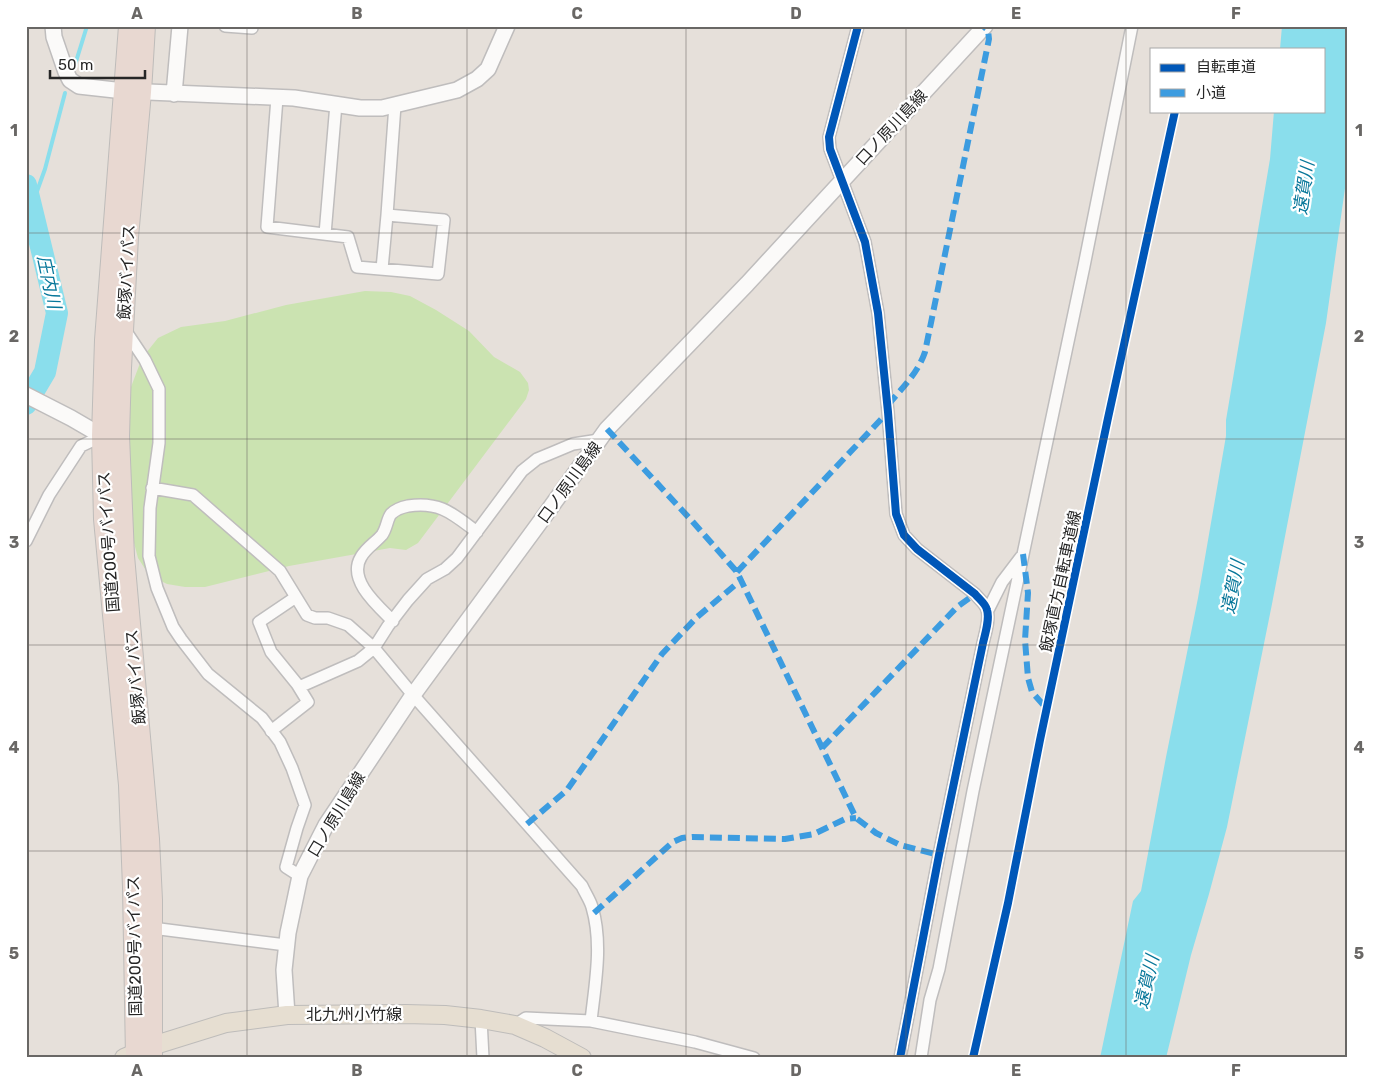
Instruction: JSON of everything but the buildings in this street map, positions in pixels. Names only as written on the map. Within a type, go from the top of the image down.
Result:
[{"type":"highway","name":"国道200号バイパス","points":[[129,26],[133,92],[105,340],[110,436],[104,519],[129,785],[140,1054]]},
{"type":"highway","name":"飯塚バイパス","points":[[140,1054],[152,928],[152,900],[149,839],[124,556],[110,436],[123,327],[133,92],[145,26]]},
{"type":"main road","points":[[53,26],[61,61],[70,80],[79,86],[133,92],[294,98],[360,108],[382,108],[457,90],[477,79],[488,69],[506,26]]},
{"type":"main road","points":[[174,94],[180,26]]},
{"type":"main road","name":"口ノ原川島線","points":[[286,1015],[284,970],[286,946],[300,876],[326,825],[413,695],[607,429],[747,284],[984,26]]},
{"type":"main road","points":[[26,394],[110,436]]},
{"type":"main road","name":"北九州小竹線","points":[[140,1054],[226,1023],[286,1015],[405,1014],[445,1015],[515,1025],[545,1038],[582,1058]]},
{"type":"street","points":[[224,26],[252,28],[252,26]]},
{"type":"street","points":[[858,26],[829,136],[830,149],[865,242],[878,313],[896,514],[904,535],[917,549],[974,594],[983,602],[988,610]]},
{"type":"street","points":[[921,1058],[930,1000],[939,969],[973,791],[1084,266],[1132,26]]},
{"type":"street","points":[[277,98],[267,227],[348,237],[357,267],[438,274],[444,220],[388,215]]},
{"type":"street","points":[[325,234],[336,104]]},
{"type":"street","points":[[382,269],[388,215],[395,105]]},
{"type":"street","points":[[123,327],[145,360],[159,389],[159,443],[150,508],[149,556],[157,588],[173,627],[208,674],[262,718],[280,742],[292,768],[305,805],[286,867],[300,876]]},
{"type":"street","points":[[26,541],[49,495],[81,446],[110,436]]},
{"type":"street","points":[[299,687],[358,661],[374,648],[408,600],[427,579],[445,570],[457,558],[522,471],[537,459],[574,444],[599,440]]},
{"type":"street","points":[[152,488],[193,495],[280,571],[307,615],[315,618],[328,618],[348,625],[374,648],[413,695],[582,886],[592,905],[597,929],[597,962],[591,1021]]},
{"type":"street","points":[[393,621],[363,587],[358,578],[357,568],[360,558],[367,548],[386,530],[391,515],[402,507],[416,505],[439,507],[449,511],[477,532]]},
{"type":"street","points":[[900,1058],[939,855],[984,643],[988,610],[1002,582],[1023,554]]},
{"type":"street","points":[[271,731],[308,702],[299,687],[271,652],[259,622],[296,597]]},
{"type":"street","points":[[152,928],[286,946]]},
{"type":"street","points":[[515,1025],[526,1018],[591,1021],[695,1042],[754,1058]]},
{"type":"street","points":[[481,1019],[483,1058]]},
{"type":"green space","points":[[365,291],[391,292],[410,296],[436,310],[469,331],[494,357],[520,372],[528,383],[529,390],[526,399],[418,543],[406,550],[390,548],[289,566],[205,587],[185,587],[167,584],[149,575],[138,558],[129,524],[125,425],[131,387],[142,358],[158,338],[181,327],[225,321],[286,305]]},
{"type":"water","name":"遠賀川","points":[[1282,26],[1347,26],[1347,174],[1326,323],[1227,827],[1191,955],[1166,1058],[1100,1058],[1133,901],[1141,891],[1198,598],[1270,159],[1274,112],[1326,112],[1326,48],[1280,48]]},
{"type":"waterway","points":[[74,68],[87,26]]},
{"type":"waterway","points":[[31,208],[45,169],[65,93]]},
{"type":"waterway","name":"庄内川","points":[[26,185],[57,313],[45,372],[26,404]]},
{"type":"marked path","points":[[888,405],[914,374],[925,352],[989,39],[988,30],[984,27]]},
{"type":"marked path","points":[[737,572],[888,412]]},
{"type":"marked path","points":[[607,429],[737,572],[856,818],[876,833],[900,845],[939,855]]},
{"type":"marked path","points":[[1023,554],[1028,593],[1025,640],[1028,678],[1032,692],[1047,709]]},
{"type":"marked path","points":[[527,824],[567,790],[662,654],[696,618],[741,580]]},
{"type":"marked path","points":[[822,748],[957,607],[975,594]]},
{"type":"marked path","points":[[594,913],[673,842],[682,838],[785,839],[814,834],[845,819],[856,818]]},
{"type":"cycle path","points":[[858,26],[829,137],[830,149],[865,242],[878,313],[896,514],[904,535],[917,549],[975,594],[985,606],[988,614],[900,1058]]},
{"type":"cycle path","name":"飯塚直方自転車道線","points":[[973,1058],[1008,903],[1040,740],[1175,112]]}]
